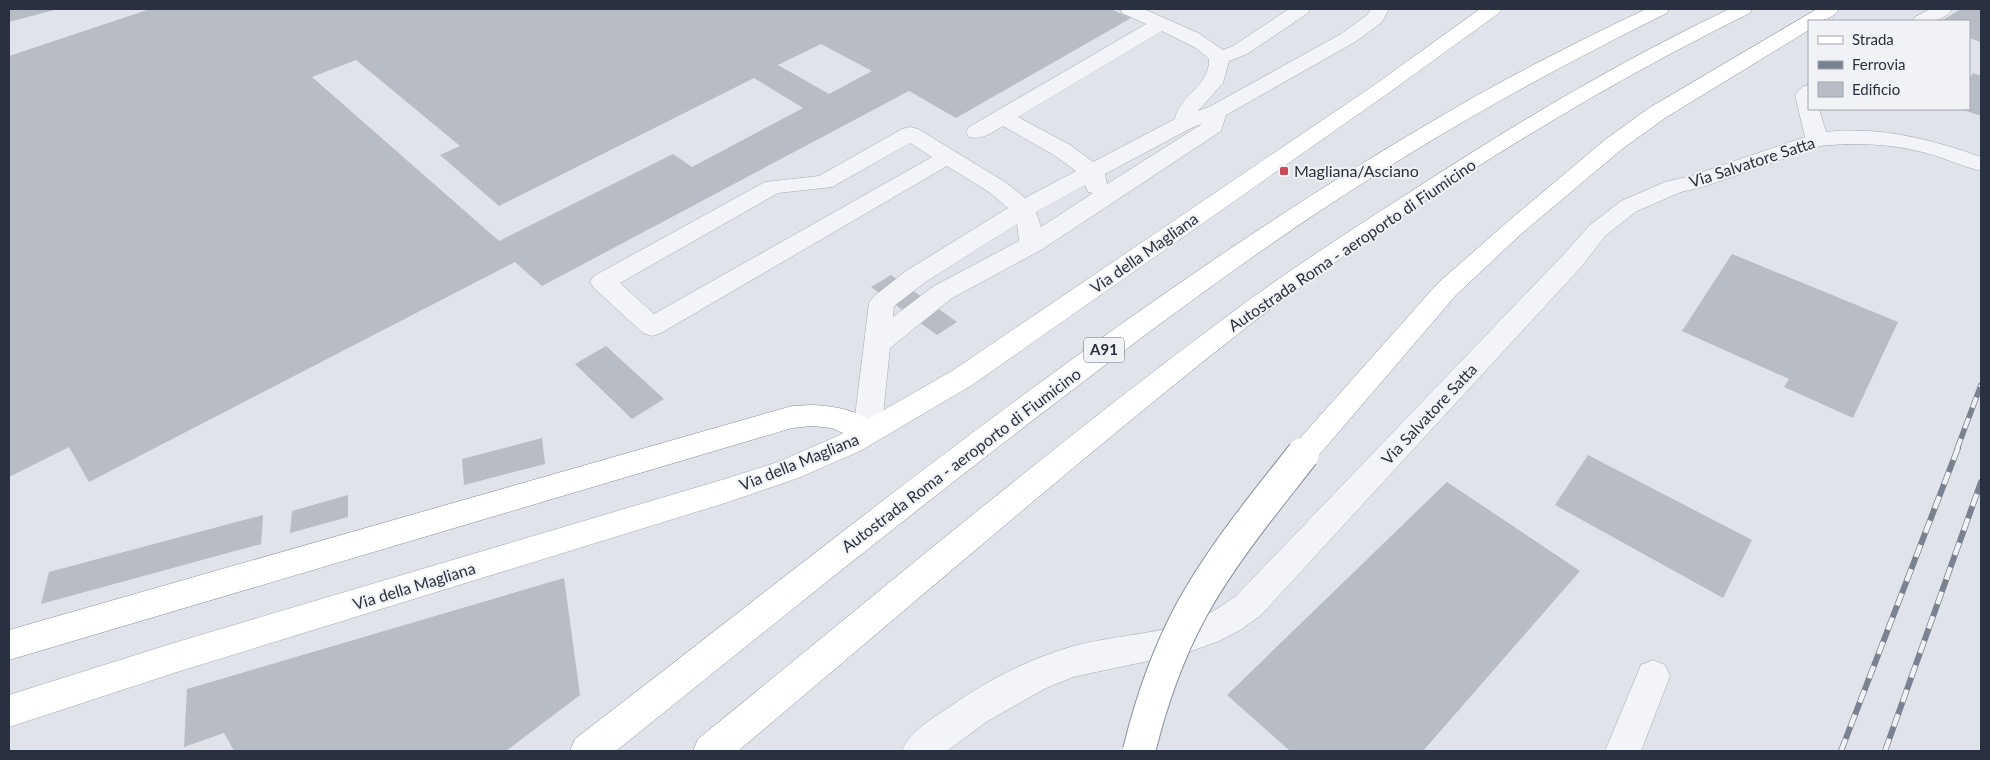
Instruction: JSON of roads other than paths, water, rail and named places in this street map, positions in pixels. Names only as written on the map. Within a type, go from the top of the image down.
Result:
[{"type":"main road","name":"Via della Magliana","points":[[9,711],[177,657],[726,491],[788,470],[867,433],[962,378],[1380,90],[1492,9]]},
{"type":"main road","name":"Autostrada Roma - aeroporto di Fiumicino","points":[[588,751],[926,485],[1177,297],[1303,212],[1450,119],[1503,89],[1660,9]]},
{"type":"main road","name":"Autostrada Roma - aeroporto di Fiumicino","points":[[711,751],[1044,476],[1213,340],[1309,270],[1547,114],[1696,31],[1743,9]]},
{"type":"main road","points":[[1812,20],[1830,9]]},
{"type":"main road","points":[[1139,751],[1150,712],[1182,627],[1201,593],[1233,545],[1303,454],[1447,289],[1512,229],[1614,144],[1657,113],[1808,22]]},
{"type":"main road","points":[[9,645],[792,417],[818,415],[836,418],[850,422],[867,433]]},
{"type":"street","points":[[1129,9],[1212,50],[1219,58],[1219,66],[1212,85],[1187,108],[1185,122]]},
{"type":"street","points":[[1219,58],[1240,50],[1301,9]]},
{"type":"street","points":[[867,433],[882,303],[915,277],[1022,209],[1185,122],[1218,112],[1348,38],[1375,18],[1380,9]]},
{"type":"street","points":[[1924,20],[1943,9]]},
{"type":"street","points":[[977,132],[1004,118],[1160,24]]},
{"type":"street","points":[[1808,92],[1805,96],[1808,107]]},
{"type":"street","points":[[1809,110],[1817,140]]},
{"type":"street","points":[[877,344],[944,292],[1032,244],[1213,126],[1218,112]]},
{"type":"street","points":[[1004,118],[1062,150],[1092,172],[1096,180],[1094,204]]},
{"type":"street","points":[[946,158],[652,327],[603,282],[773,188],[824,182],[910,134],[946,158],[997,187],[1022,209],[1028,220],[1032,244]]},
{"type":"street","name":"Via Salvatore Satta","points":[[920,751],[962,718],[985,703],[1021,682],[1048,670],[1075,661],[1174,642],[1210,631],[1233,618],[1248,606],[1572,261],[1598,230],[1629,206],[1673,187],[1698,181],[1817,140],[1836,137],[1882,136],[1906,141],[1981,164]]},
{"type":"street","points":[[1623,751],[1653,676]]},
{"type":"railway","points":[[1957,449],[1981,385]]},
{"type":"railway","points":[[1841,751],[1958,448]]},
{"type":"railway","points":[[1885,751],[1981,482]]},
{"type":"place","name":"Magliana/Asciano","points":[[1284,171]]}]
